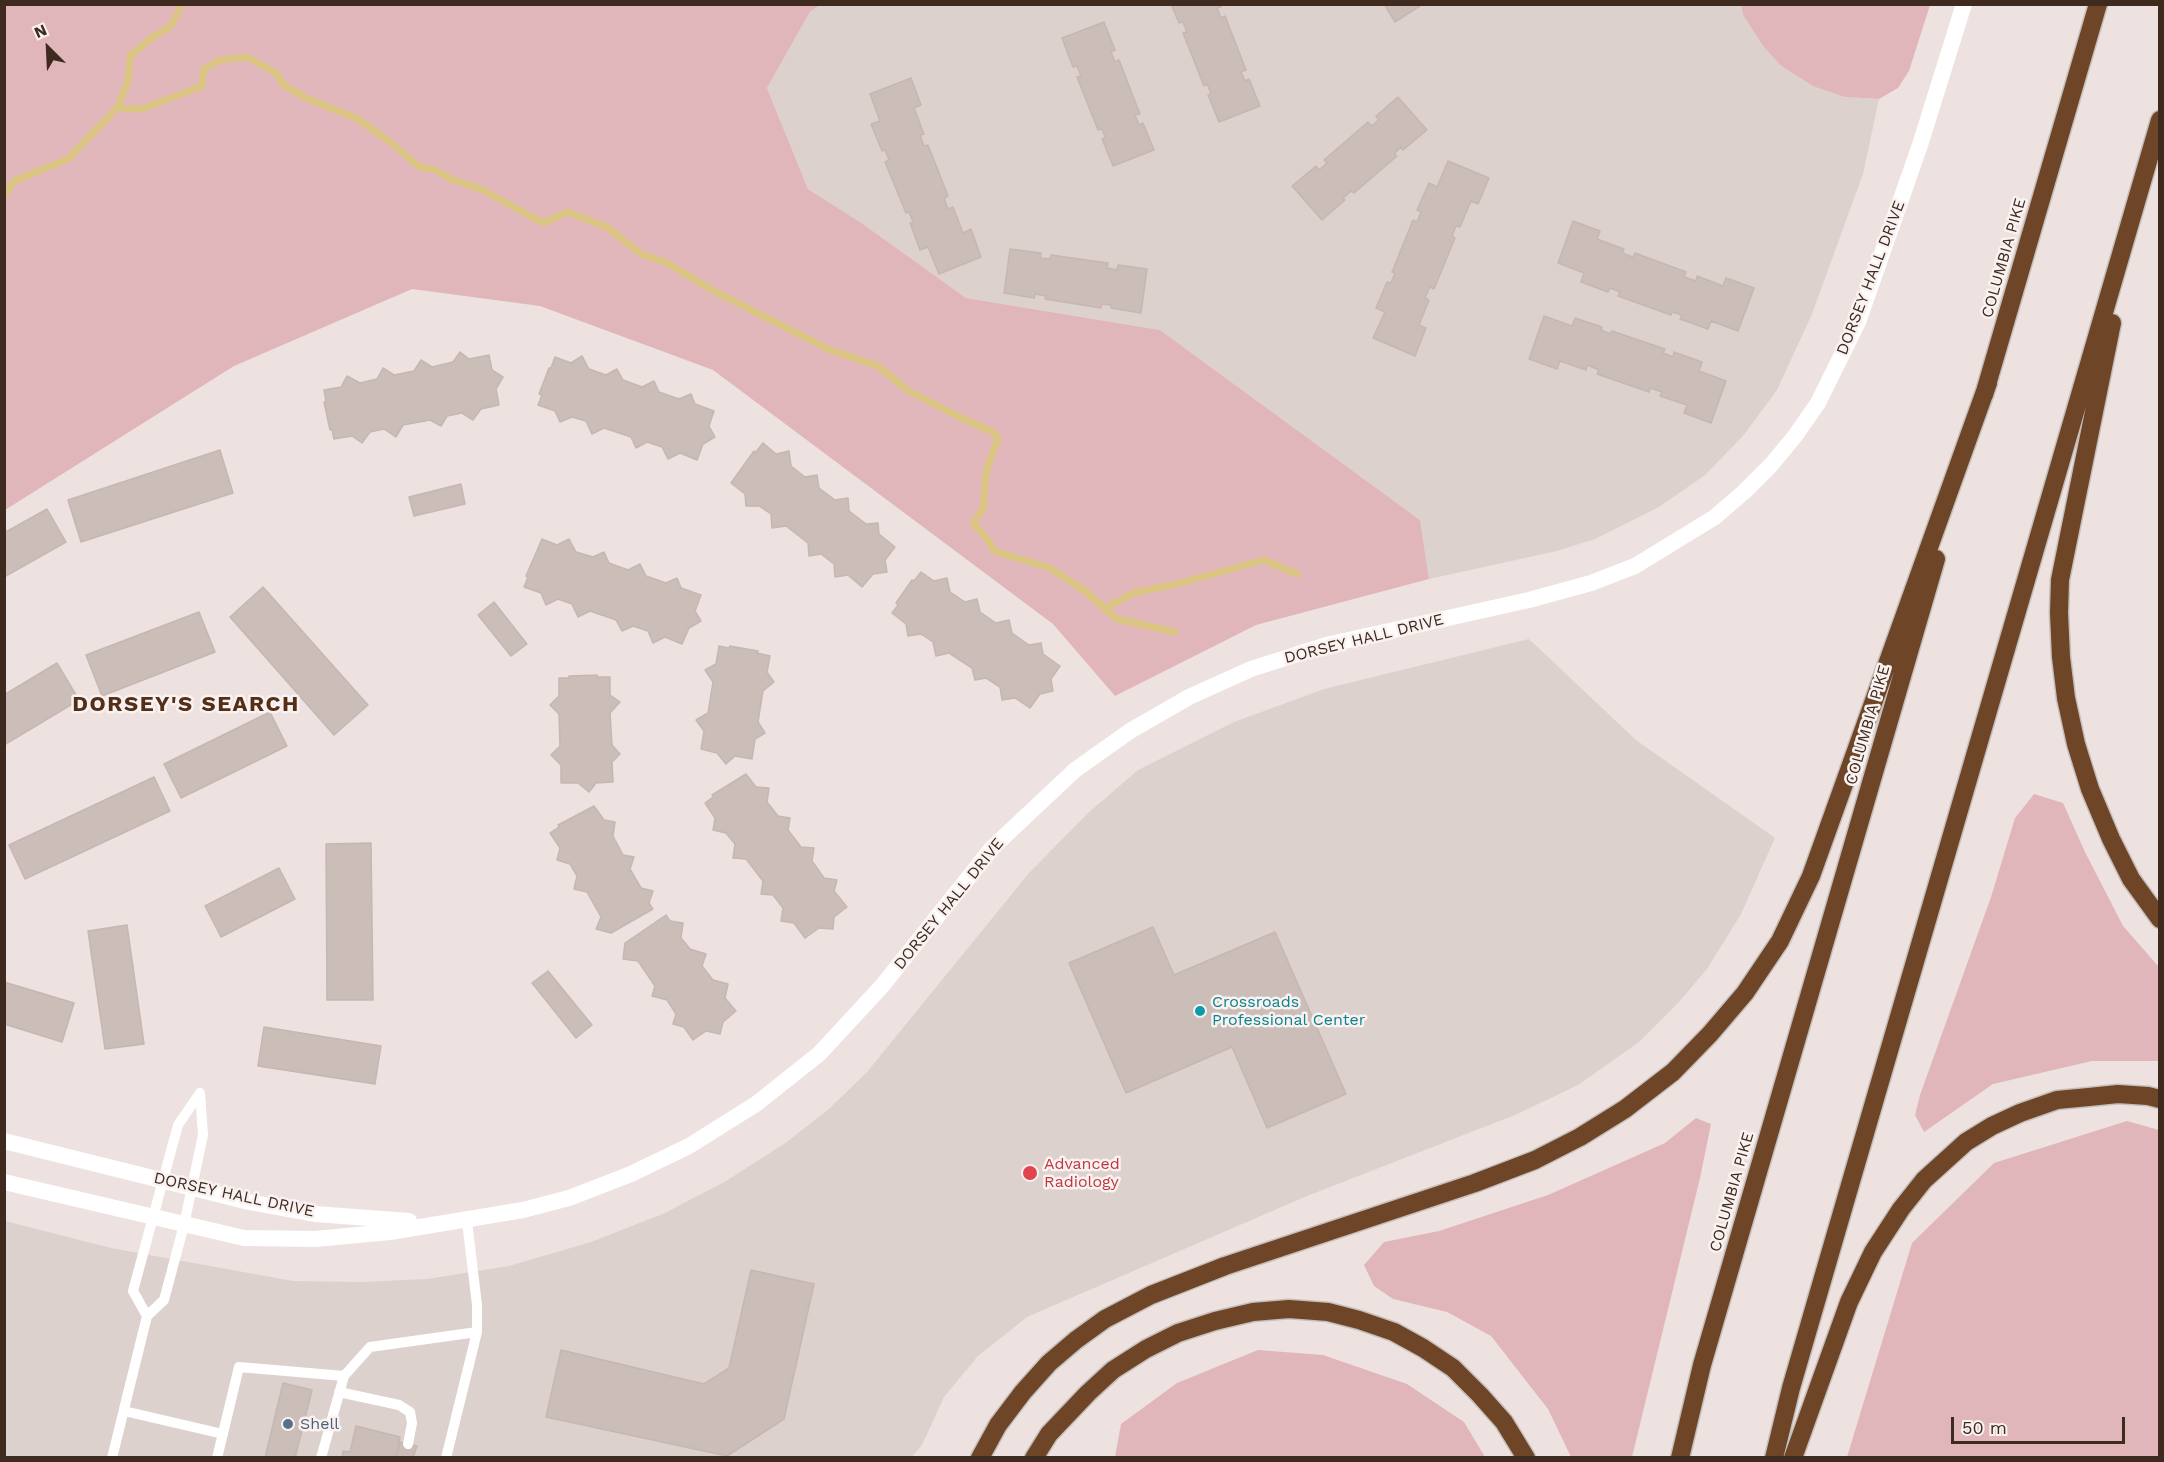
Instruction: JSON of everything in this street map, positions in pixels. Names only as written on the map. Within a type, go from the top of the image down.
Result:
[{"type":"highway","name":"COLUMBIA PIKE","points":[[1680,1458],[1702,1365],[2098,4]]},
{"type":"highway","points":[[1774,1458],[1791,1388],[1832,1244],[2160,120]]},
{"type":"highway","points":[[2138,196],[2066,547],[2060,580],[2059,613],[2066,698],[2076,744],[2090,789],[2131,879],[2160,919]]},
{"type":"highway","points":[[981,1458],[998,1425],[1049,1363],[1106,1319],[1151,1295],[1225,1266],[1475,1183],[1535,1160],[1580,1137],[1625,1108],[1673,1072],[1710,1034],[1744,993],[1780,941],[1811,876],[1988,383]]},
{"type":"highway","points":[[1793,1458],[1850,1302],[1874,1252],[1901,1209],[1924,1180],[1966,1142],[1992,1126],[2057,1100],[2118,1094],[2160,1099]]},
{"type":"highway","points":[[1034,1458],[1049,1434],[1088,1393],[1113,1370],[1146,1349],[1178,1334],[1215,1321],[1253,1312],[1289,1309],[1328,1312],[1359,1320],[1394,1332],[1423,1348],[1453,1368],[1480,1395],[1504,1422],[1526,1458]]},
{"type":"street","name":"DORSEY HALL DRIVE","points":[[4,1182],[244,1238],[315,1239],[390,1232],[523,1210],[569,1198],[632,1174],[688,1146],[756,1104],[819,1054],[882,986],[992,848],[1084,764],[1130,731],[1189,697],[1251,669],[1326,645],[1529,600],[1591,583],[1635,566],[1715,517],[1771,465],[1796,436],[1818,403],[1838,364],[1858,322],[1920,145],[1964,4]]},
{"type":"street","name":"DORSEY HALL DRIVE","points":[[4,1141],[249,1202],[315,1214],[388,1221],[467,1221]]},
{"type":"lane","points":[[112,1458],[147,1316],[164,1300],[184,1225],[203,1135],[200,1093],[178,1125],[133,1291],[147,1316]]},
{"type":"lane","points":[[446,1458],[477,1332],[477,1305],[467,1221]]},
{"type":"lane","points":[[321,1458],[344,1376],[370,1347],[477,1332]]},
{"type":"lane","points":[[217,1458],[239,1366],[344,1376]]},
{"type":"lane","points":[[339,1392],[399,1405],[410,1412],[412,1423],[408,1444]]},
{"type":"lane","points":[[124,1411],[223,1434]]},
{"type":"shaded area","points":[[5,4],[820,5],[810,12],[767,88],[808,189],[863,224],[966,298],[1160,330],[1420,520],[1429,579],[1256,625],[1115,696],[1053,624],[713,370],[540,306],[412,289],[234,366],[5,510]]},
{"type":"shaded area","points":[[1741,4],[1743,15],[1763,46],[1780,65],[1845,97],[1879,99],[1863,174],[1812,314],[1777,390],[1743,436],[1705,475],[1659,507],[1595,539],[1557,551],[1429,579],[1420,520],[1160,330],[966,298],[863,224],[808,189],[767,88],[810,12],[820,5]]},
{"type":"shaded area","points":[[1741,4],[1930,5],[1909,71],[1898,88],[1879,99],[1845,97],[1813,86],[1780,65],[1763,46],[1743,15]]},
{"type":"shaded area","points":[[1529,639],[1636,740],[1775,838],[1741,914],[1707,969],[1679,1002],[1639,1042],[1578,1085],[1515,1115],[1307,1196],[1027,1317],[978,1356],[944,1397],[922,1445],[912,1457],[5,1458],[5,1221],[111,1248],[293,1281],[362,1282],[427,1279],[509,1266],[591,1242],[665,1213],[726,1181],[784,1144],[829,1109],[867,1072],[1029,873],[1088,813],[1138,770],[1234,722],[1324,689]]},
{"type":"shaded area","points":[[2034,794],[2063,803],[2123,926],[2159,967],[2159,1061],[2092,1061],[1993,1084],[1924,1132],[1915,1115],[1920,1095],[1991,897],[2015,818]]},
{"type":"shaded area","points":[[1696,1118],[1711,1124],[1632,1457],[1571,1457],[1548,1409],[1491,1336],[1447,1312],[1393,1299],[1374,1286],[1364,1265],[1384,1242],[1439,1231],[1548,1195],[1665,1143]]},
{"type":"shaded area","points":[[2127,1121],[2159,1130],[2159,1457],[1847,1457],[1912,1243],[1994,1163]]},
{"type":"shaded area","points":[[1258,1350],[1323,1355],[1407,1384],[1464,1422],[1485,1457],[1115,1457],[1121,1424],[1177,1383]]},
{"type":"building","points":[[1171,4],[1220,4],[1221,7],[1217,8],[1221,18],[1225,16],[1246,70],[1241,72],[1245,81],[1249,79],[1260,106],[1219,122],[1208,95],[1211,93],[1207,84],[1204,86],[1183,33],[1187,32],[1183,22],[1179,23]]},
{"type":"building","points":[[1384,4],[1423,4],[1395,22]]},
{"type":"building","points":[[1104,22],[1115,50],[1111,52],[1115,62],[1119,60],[1140,114],[1135,115],[1139,125],[1143,123],[1154,150],[1113,166],[1102,139],[1105,137],[1102,129],[1098,130],[1077,77],[1081,76],[1077,66],[1073,67],[1062,38]]},
{"type":"building","points":[[911,78],[921,105],[914,108],[924,134],[920,135],[924,146],[928,145],[948,196],[944,198],[948,209],[953,207],[963,233],[971,229],[981,257],[939,274],[928,247],[920,250],[910,223],[913,222],[909,212],[906,213],[885,162],[889,160],[885,150],[882,151],[871,124],[880,121],[870,94]]},
{"type":"building","points":[[1398,97],[1427,130],[1403,150],[1401,147],[1394,154],[1397,156],[1354,193],[1351,191],[1343,198],[1345,200],[1322,220],[1292,186],[1316,166],[1319,170],[1327,163],[1324,160],[1368,122],[1371,126],[1379,120],[1376,116]]},
{"type":"building","points":[[1448,161],[1489,178],[1478,204],[1471,201],[1460,227],[1456,226],[1452,236],[1455,238],[1434,289],[1430,287],[1425,298],[1429,300],[1419,325],[1426,328],[1415,356],[1373,338],[1385,312],[1376,308],[1387,282],[1391,283],[1395,273],[1392,272],[1413,220],[1417,222],[1421,212],[1417,210],[1429,183],[1437,187]]},
{"type":"building","points":[[1573,221],[1600,231],[1597,239],[1624,249],[1622,253],[1633,257],[1635,253],[1686,272],[1684,277],[1696,281],[1697,276],[1723,286],[1726,278],[1754,288],[1738,331],[1711,321],[1708,329],[1680,319],[1682,315],[1672,312],[1671,315],[1618,296],[1620,292],[1610,288],[1608,292],[1581,282],[1584,273],[1558,263]]},
{"type":"building","points":[[1010,249],[1041,253],[1040,258],[1050,259],[1051,255],[1108,263],[1107,268],[1117,270],[1118,265],[1147,269],[1141,313],[1111,308],[1111,305],[1102,304],[1101,308],[1045,299],[1046,296],[1035,294],[1034,298],[1004,293]]},
{"type":"building","points":[[1544,316],[1572,326],[1575,318],[1602,327],[1601,330],[1610,334],[1612,331],[1665,349],[1663,353],[1673,357],[1674,352],[1702,362],[1699,371],[1726,381],[1711,423],[1684,413],[1687,405],[1660,396],[1662,392],[1650,388],[1649,392],[1597,374],[1599,370],[1587,365],[1586,370],[1560,361],[1557,369],[1529,359]]},
{"type":"building","points":[[460,352],[469,359],[489,355],[492,370],[503,377],[496,389],[499,405],[481,409],[473,420],[462,413],[447,416],[441,426],[430,420],[403,425],[396,437],[384,429],[370,432],[362,443],[352,436],[334,439],[324,402],[326,402],[324,390],[341,387],[347,376],[360,383],[377,379],[383,368],[394,375],[414,371],[421,360],[432,367],[453,362]]},
{"type":"building","points":[[582,356],[589,369],[606,375],[617,369],[623,380],[642,387],[654,381],[659,392],[679,399],[691,394],[695,404],[714,411],[709,426],[715,437],[703,444],[697,460],[680,453],[668,459],[662,447],[647,442],[636,448],[631,437],[604,428],[592,434],[586,421],[572,417],[560,422],[555,411],[538,405],[542,395],[539,394],[555,357],[571,363]]},
{"type":"building","points":[[763,443],[776,454],[789,451],[791,466],[805,477],[817,475],[819,488],[835,500],[848,498],[849,511],[866,524],[878,523],[879,534],[895,547],[885,560],[887,572],[873,574],[862,587],[848,575],[835,577],[834,564],[821,554],[809,556],[808,543],[786,526],[772,528],[771,514],[759,506],[746,506],[745,494],[731,483],[754,451],[755,453]]},
{"type":"building","points":[[220,450],[233,493],[81,542],[68,500]]},
{"type":"building","points":[[461,484],[465,504],[414,516],[409,497]]},
{"type":"building","points":[[47,509],[66,542],[4,577],[4,533]]},
{"type":"building","points":[[542,539],[557,545],[569,539],[576,552],[593,557],[604,552],[609,563],[628,570],[640,564],[646,576],[666,583],[677,578],[681,588],[701,595],[695,611],[701,621],[689,628],[682,644],[665,637],[653,643],[648,631],[633,626],[622,631],[616,620],[590,611],[578,617],[572,604],[558,599],[546,605],[541,593],[524,587],[528,577],[526,576]]},
{"type":"building","points":[[921,572],[934,581],[947,578],[950,592],[965,602],[977,599],[980,612],[996,623],[1009,620],[1012,633],[1029,645],[1041,643],[1043,654],[1060,666],[1051,679],[1053,691],[1040,694],[1030,708],[1015,698],[1002,700],[1000,687],[986,678],[975,680],[972,668],[949,653],[936,656],[933,642],[921,634],[908,636],[906,624],[892,613],[912,580],[914,581]]},
{"type":"building","points":[[263,587],[368,705],[334,735],[230,617]]},
{"type":"building","points":[[494,602],[527,644],[511,656],[478,615]]},
{"type":"building","points":[[199,612],[215,652],[102,696],[86,655]]},
{"type":"building","points":[[719,646],[758,651],[757,653],[770,656],[767,672],[774,682],[763,691],[758,722],[765,733],[755,739],[752,759],[735,756],[726,764],[717,753],[701,749],[704,731],[696,720],[708,713],[713,682],[705,670],[716,664]]},
{"type":"building","points":[[57,663],[79,700],[4,745],[4,695]]},
{"type":"building","points":[[597,675],[598,677],[610,677],[610,695],[620,702],[610,713],[612,745],[620,754],[612,762],[613,782],[596,783],[589,792],[578,783],[561,783],[561,765],[551,755],[560,746],[559,714],[550,705],[559,696],[559,678]]},
{"type":"building","points":[[270,712],[287,746],[181,798],[164,764]]},
{"type":"building","points":[[746,774],[756,787],[769,788],[767,802],[778,816],[790,818],[788,830],[801,847],[814,848],[812,861],[824,878],[837,880],[834,891],[847,907],[834,917],[833,929],[819,928],[805,938],[794,923],[781,921],[783,908],[773,895],[761,894],[763,881],[746,859],[733,858],[735,844],[726,833],[713,830],[715,818],[705,803],[713,797],[712,795]]},
{"type":"building","points":[[154,777],[170,811],[25,879],[9,845]]},
{"type":"building","points":[[594,806],[604,820],[615,822],[613,836],[623,855],[634,857],[630,869],[641,888],[653,891],[649,903],[653,909],[611,933],[596,929],[601,917],[587,892],[574,889],[577,876],[570,864],[557,860],[560,848],[550,833],[559,827],[558,825]]},
{"type":"building","points":[[371,843],[373,1000],[327,1000],[326,844]]},
{"type":"building","points":[[279,868],[295,899],[221,937],[205,906]]},
{"type":"building","points":[[666,915],[670,921],[683,923],[681,938],[690,949],[706,954],[702,966],[713,980],[728,984],[725,998],[736,1011],[723,1022],[720,1034],[706,1031],[693,1040],[684,1027],[673,1024],[676,1014],[667,1000],[652,996],[655,986],[638,961],[623,959],[625,943]]},
{"type":"building","points":[[127,925],[144,1044],[105,1049],[88,931]]},
{"type":"building","name":"Crossroads Professional Center","points":[[1153,927],[1174,975],[1275,932],[1346,1094],[1267,1128],[1232,1047],[1126,1093],[1069,963]]},
{"type":"building","points":[[548,971],[592,1025],[576,1038],[532,983]]},
{"type":"building","points":[[4,982],[74,1003],[62,1042],[4,1024]]},
{"type":"building","points":[[264,1027],[381,1046],[375,1084],[258,1066]]},
{"type":"building","points":[[751,1270],[814,1284],[784,1419],[727,1456],[546,1417],[561,1350],[704,1384],[729,1368]]},
{"type":"building","name":"Shell","points":[[283,1383],[312,1390],[295,1458],[265,1458]]},
{"type":"building","points":[[356,1426],[400,1437],[396,1458],[342,1458],[343,1451],[350,1452]]},
{"type":"building","points":[[400,1442],[417,1446],[413,1458],[396,1458]]},
{"type":"waterway","points":[[4,196],[14,181],[68,159],[117,108],[128,82],[130,56],[150,39],[171,26],[182,4]]},
{"type":"waterway","points":[[117,108],[142,109],[202,86],[204,69],[220,60],[247,57],[276,73],[284,85],[304,97],[358,119],[393,144],[419,167],[433,169],[453,180],[481,189],[543,223],[567,212],[607,227],[641,254],[667,263],[712,290],[830,350],[878,366],[907,390],[993,432],[998,438],[986,472],[983,509],[973,523],[988,540],[994,551],[1050,568],[1085,591],[1117,619],[1175,632]]},
{"type":"waterway","points":[[1104,609],[1133,593],[1177,584],[1264,560],[1297,574]]},
{"type":"place","name":"Crossroads Professional Center","points":[[1200,1011]]},
{"type":"place","name":"Advanced Radiology","points":[[1030,1173]]},
{"type":"place","name":"Shell","points":[[288,1424]]},
{"type":"district","name":"DORSEY'S SEARCH","points":[[186,705]]}]
